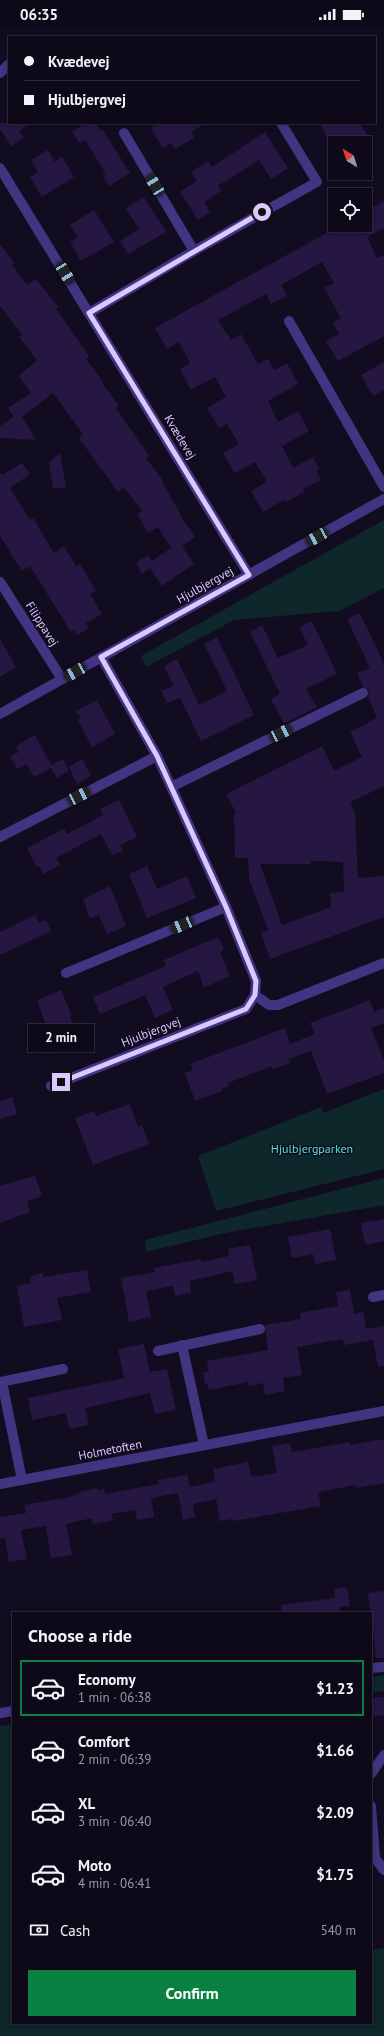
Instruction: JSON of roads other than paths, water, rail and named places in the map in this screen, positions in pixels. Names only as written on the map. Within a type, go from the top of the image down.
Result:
[{"type":"street","points":[[0,73],[8,65]]},
{"type":"street","points":[[89,313],[194,251],[317,182],[282,124]]},
{"type":"street","points":[[124,133],[194,251]]},
{"type":"street","name":"Kvædevej","points":[[0,168],[249,575]]},
{"type":"street","points":[[289,321],[384,487]]},
{"type":"street","name":"Hjulbjergvej","points":[[0,714],[384,499]]},
{"type":"street","name":"Filippavej","points":[[0,582],[62,679]]},
{"type":"street","points":[[101,657],[157,756],[226,907],[256,981],[255,995],[269,1005],[278,1005],[384,963]]},
{"type":"street","points":[[171,787],[363,693]]},
{"type":"street","points":[[0,836],[157,756]]},
{"type":"street","points":[[66,973],[226,907]]},
{"type":"street","name":"Hjulbjergvej","points":[[51,1086],[246,1009],[255,995]]},
{"type":"street","points":[[373,1297],[384,1295]]},
{"type":"street","points":[[158,1350],[260,1329]]},
{"type":"street","points":[[182,1346],[204,1446]]},
{"type":"street","points":[[22,1480],[1,1382],[63,1369]]},
{"type":"street","name":"Holmetoften","points":[[0,1484],[384,1411]]},
{"type":"street","points":[[372,1668],[384,1667]]},
{"type":"street","points":[[0,1713],[12,1711]]},
{"type":"street","points":[[372,1773],[384,1755]]},
{"type":"street","points":[[372,1816],[376,1858],[384,1870]]},
{"type":"park label","name":"Hjulbjergparken","points":[[312,1149]]}]
